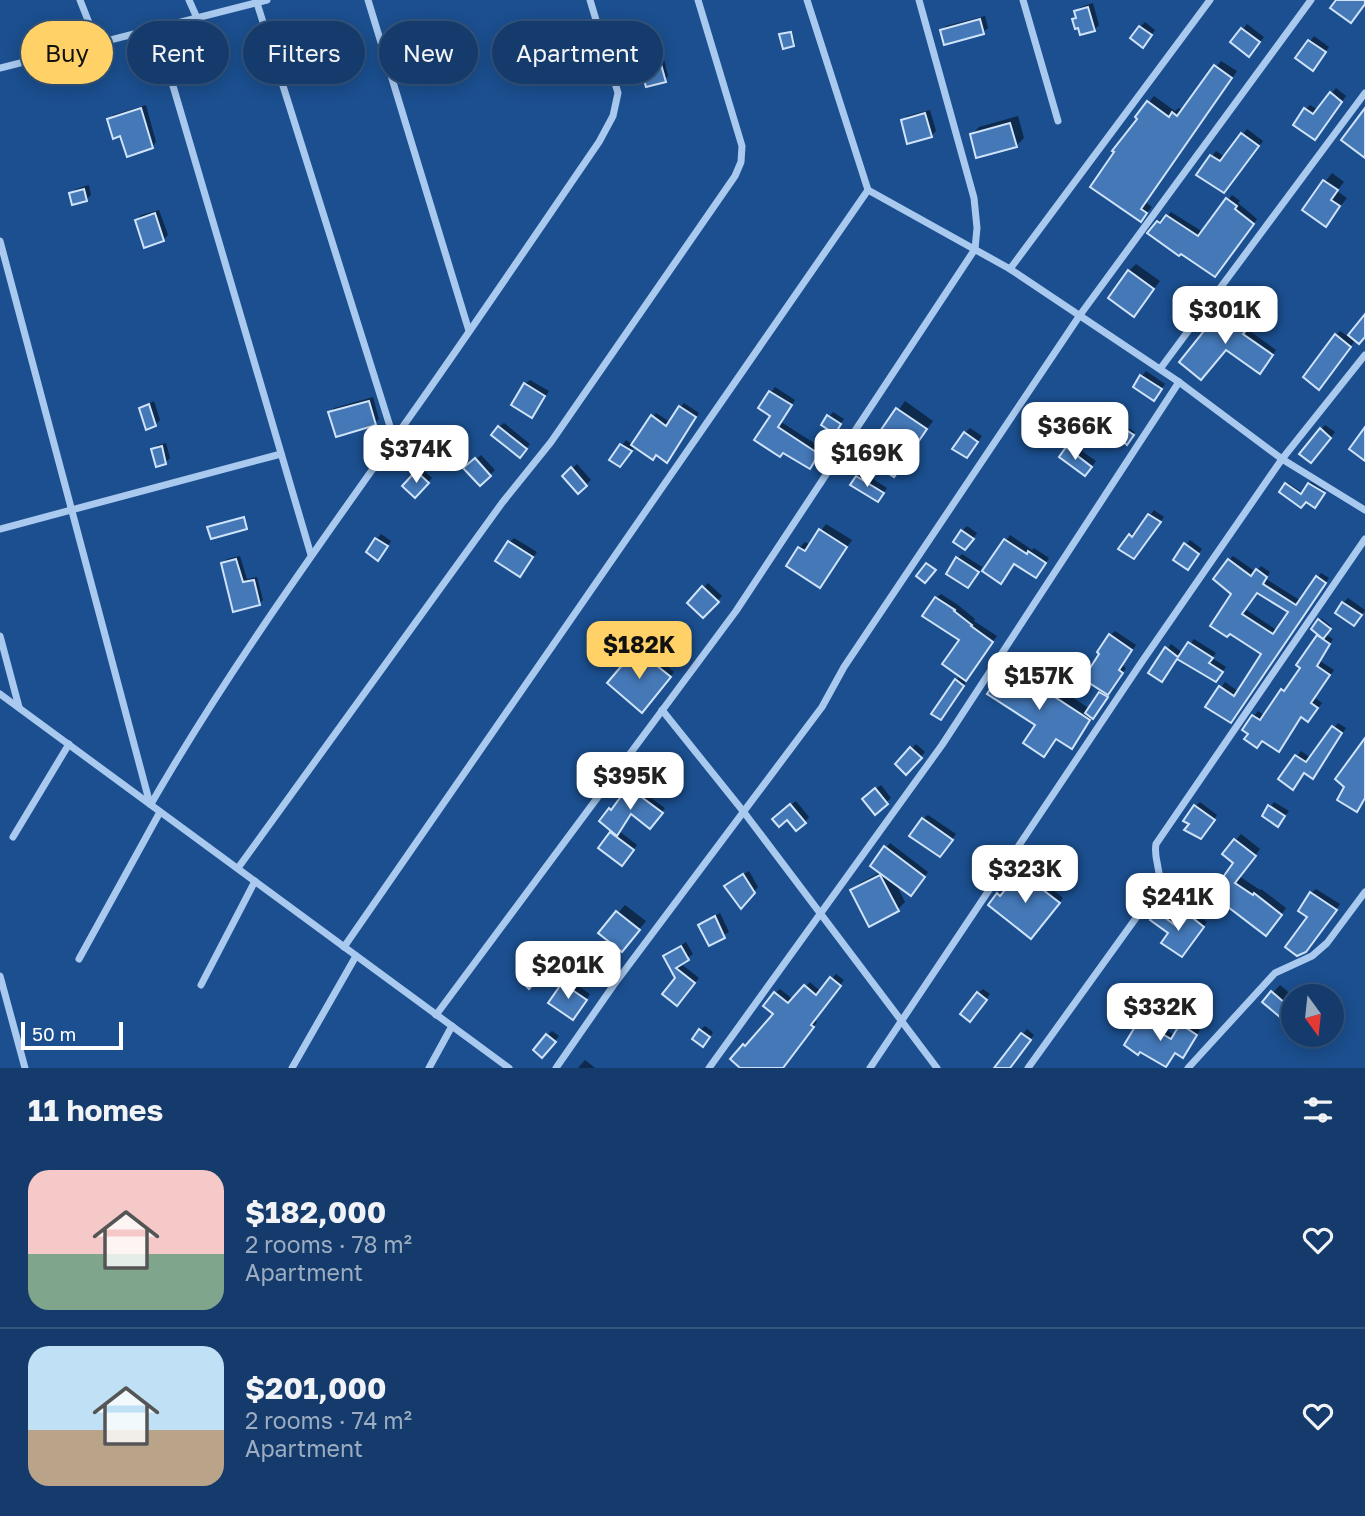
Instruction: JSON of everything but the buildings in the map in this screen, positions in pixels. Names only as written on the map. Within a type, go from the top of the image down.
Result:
[{"type":"street","points":[[80,0],[88,21]]},
{"type":"street","points":[[189,0],[197,18]]},
{"type":"street","points":[[185,21],[267,0]]},
{"type":"street","points":[[368,0],[469,331]]},
{"type":"street","points":[[150,804],[177,758],[311,555],[599,142],[613,116],[618,93],[590,0]]},
{"type":"street","points":[[237,868],[502,503],[551,442],[735,176],[741,162],[742,146],[698,0]]},
{"type":"street","points":[[807,0],[868,190],[1010,268],[1179,382],[1282,459],[1365,510]]},
{"type":"street","points":[[436,1014],[736,611],[975,249],[977,228],[974,198],[919,0]]},
{"type":"street","points":[[1023,0],[1058,121]]},
{"type":"street","points":[[1010,268],[1210,0]]},
{"type":"street","points":[[556,1068],[613,986],[822,707],[844,667],[1080,315],[1311,0]]},
{"type":"street","points":[[257,3],[394,439]]},
{"type":"street","points":[[0,68],[21,63]]},
{"type":"street","points":[[172,84],[311,555]]},
{"type":"street","points":[[1160,369],[1365,93]]},
{"type":"street","points":[[344,947],[868,190]]},
{"type":"street","points":[[0,241],[150,804]]},
{"type":"street","points":[[870,1068],[1282,459],[1365,355]]},
{"type":"street","points":[[709,1068],[942,745],[1179,382]]},
{"type":"street","points":[[0,529],[281,454]]},
{"type":"street","points":[[1028,1068],[1159,886],[1160,868],[1154,854],[1156,844],[1365,539]]},
{"type":"street","points":[[0,636],[19,708]]},
{"type":"street","points":[[0,694],[509,1068]]},
{"type":"street","points":[[662,710],[743,811],[937,1068]]},
{"type":"street","points":[[13,837],[69,744]]},
{"type":"street","points":[[79,960],[160,811]]},
{"type":"street","points":[[201,985],[255,881]]},
{"type":"street","points":[[1188,1068],[1275,973],[1312,956],[1327,943],[1365,892]]},
{"type":"street","points":[[292,1068],[356,956]]},
{"type":"street","points":[[1,982],[25,1068]]},
{"type":"street","points":[[429,1068],[452,1026]]}]
